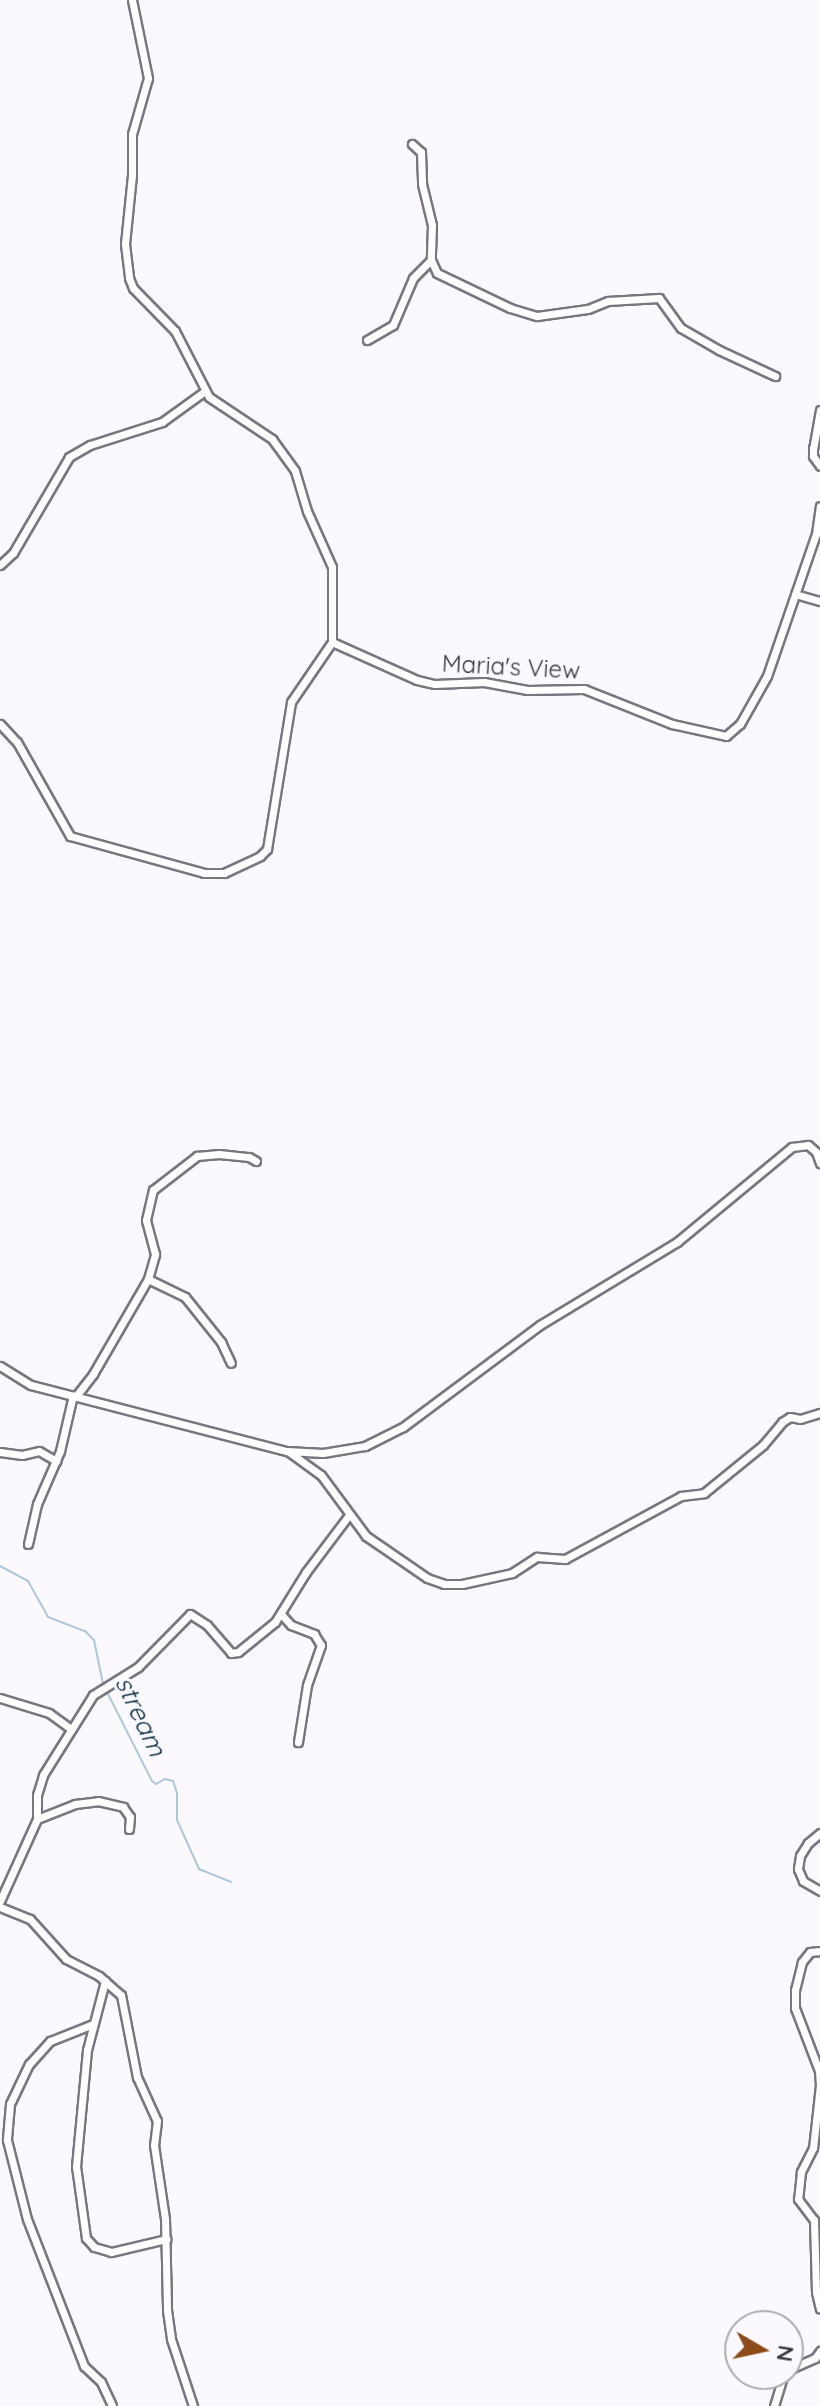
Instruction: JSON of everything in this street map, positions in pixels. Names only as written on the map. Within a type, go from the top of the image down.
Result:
[{"type":"street","points":[[0,724],[17,742],[70,836],[204,873],[224,873],[260,856],[267,849],[291,702],[332,642],[332,567],[307,511],[295,471],[272,439],[205,391],[186,347],[133,288],[126,263],[132,134],[148,78],[132,0]]},
{"type":"street","points":[[412,144],[421,152],[422,184],[432,225],[431,260],[437,273],[510,308],[537,316],[588,309],[608,301],[659,298],[681,328],[775,376]]},
{"type":"street","points":[[367,340],[393,325],[413,278],[431,260]]},
{"type":"street","points":[[0,565],[13,553],[69,457],[90,445],[162,422],[205,391]]},
{"type":"street","points":[[820,410],[813,456],[820,466]]},
{"type":"street","name":"Maria's View","points":[[332,642],[417,680],[435,684],[484,682],[527,690],[584,689],[672,724],[726,736],[740,724],[767,676],[816,534],[820,506]]},
{"type":"street","points":[[795,594],[820,601]]},
{"type":"street","points":[[0,1366],[31,1385],[287,1451],[323,1453],[365,1446],[389,1436],[540,1325],[677,1242],[792,1147],[808,1145],[816,1152],[820,1163]]},
{"type":"street","points":[[28,1544],[37,1504],[56,1461],[75,1395],[93,1374],[148,1279],[155,1254],[146,1220],[153,1190],[197,1156],[234,1155],[256,1161]]},
{"type":"street","points":[[148,1279],[185,1297],[221,1342],[231,1363]]},
{"type":"street","points":[[287,1451],[321,1475],[366,1536],[427,1578],[444,1584],[485,1580],[512,1573],[537,1557],[565,1559],[574,1555],[681,1496],[704,1493],[763,1445],[782,1422],[820,1413]]},
{"type":"street","points":[[0,1452],[22,1455],[39,1451],[56,1461]]},
{"type":"street","points":[[0,1901],[37,1819],[39,1783],[93,1695],[138,1667],[190,1614],[207,1625],[234,1654],[267,1631],[349,1515]]},
{"type":"street","points":[[281,1614],[291,1625],[314,1634],[321,1645],[307,1685],[298,1742]]},
{"type":"street","points":[[0,1698],[49,1713],[70,1728]]},
{"type":"street","points":[[37,1819],[75,1804],[98,1801],[123,1807],[130,1817],[129,1829]]},
{"type":"street","points":[[820,1833],[808,1843],[800,1856],[798,1869],[803,1881],[820,1891]]},
{"type":"street","points":[[0,1907],[30,1919],[66,1959],[105,1981],[121,1995],[137,2077],[157,2121],[154,2145],[166,2239],[171,2339],[193,2406]]},
{"type":"street","points":[[820,1951],[810,1952],[802,1962],[795,1990],[795,2008],[819,2071],[813,2148],[801,2172],[798,2199],[814,2220],[816,2292],[820,2309]]},
{"type":"street","points":[[105,1981],[85,2063],[76,2166],[86,2238],[94,2247],[111,2252],[166,2239]]},
{"type":"street","points":[[93,2024],[50,2041],[29,2064],[10,2104],[7,2140],[27,2219],[84,2366],[101,2382],[112,2406]]},
{"type":"street","points":[[804,2363],[815,2358],[820,2351]]},
{"type":"waterway","name":"stream","points":[[0,1566],[28,1581],[48,1617],[85,1631],[94,1640],[103,1684]]},
{"type":"waterway","name":"stream","points":[[106,1690],[152,1781],[156,1784],[165,1779],[173,1781],[177,1793],[177,1820],[199,1869],[232,1882]]}]
